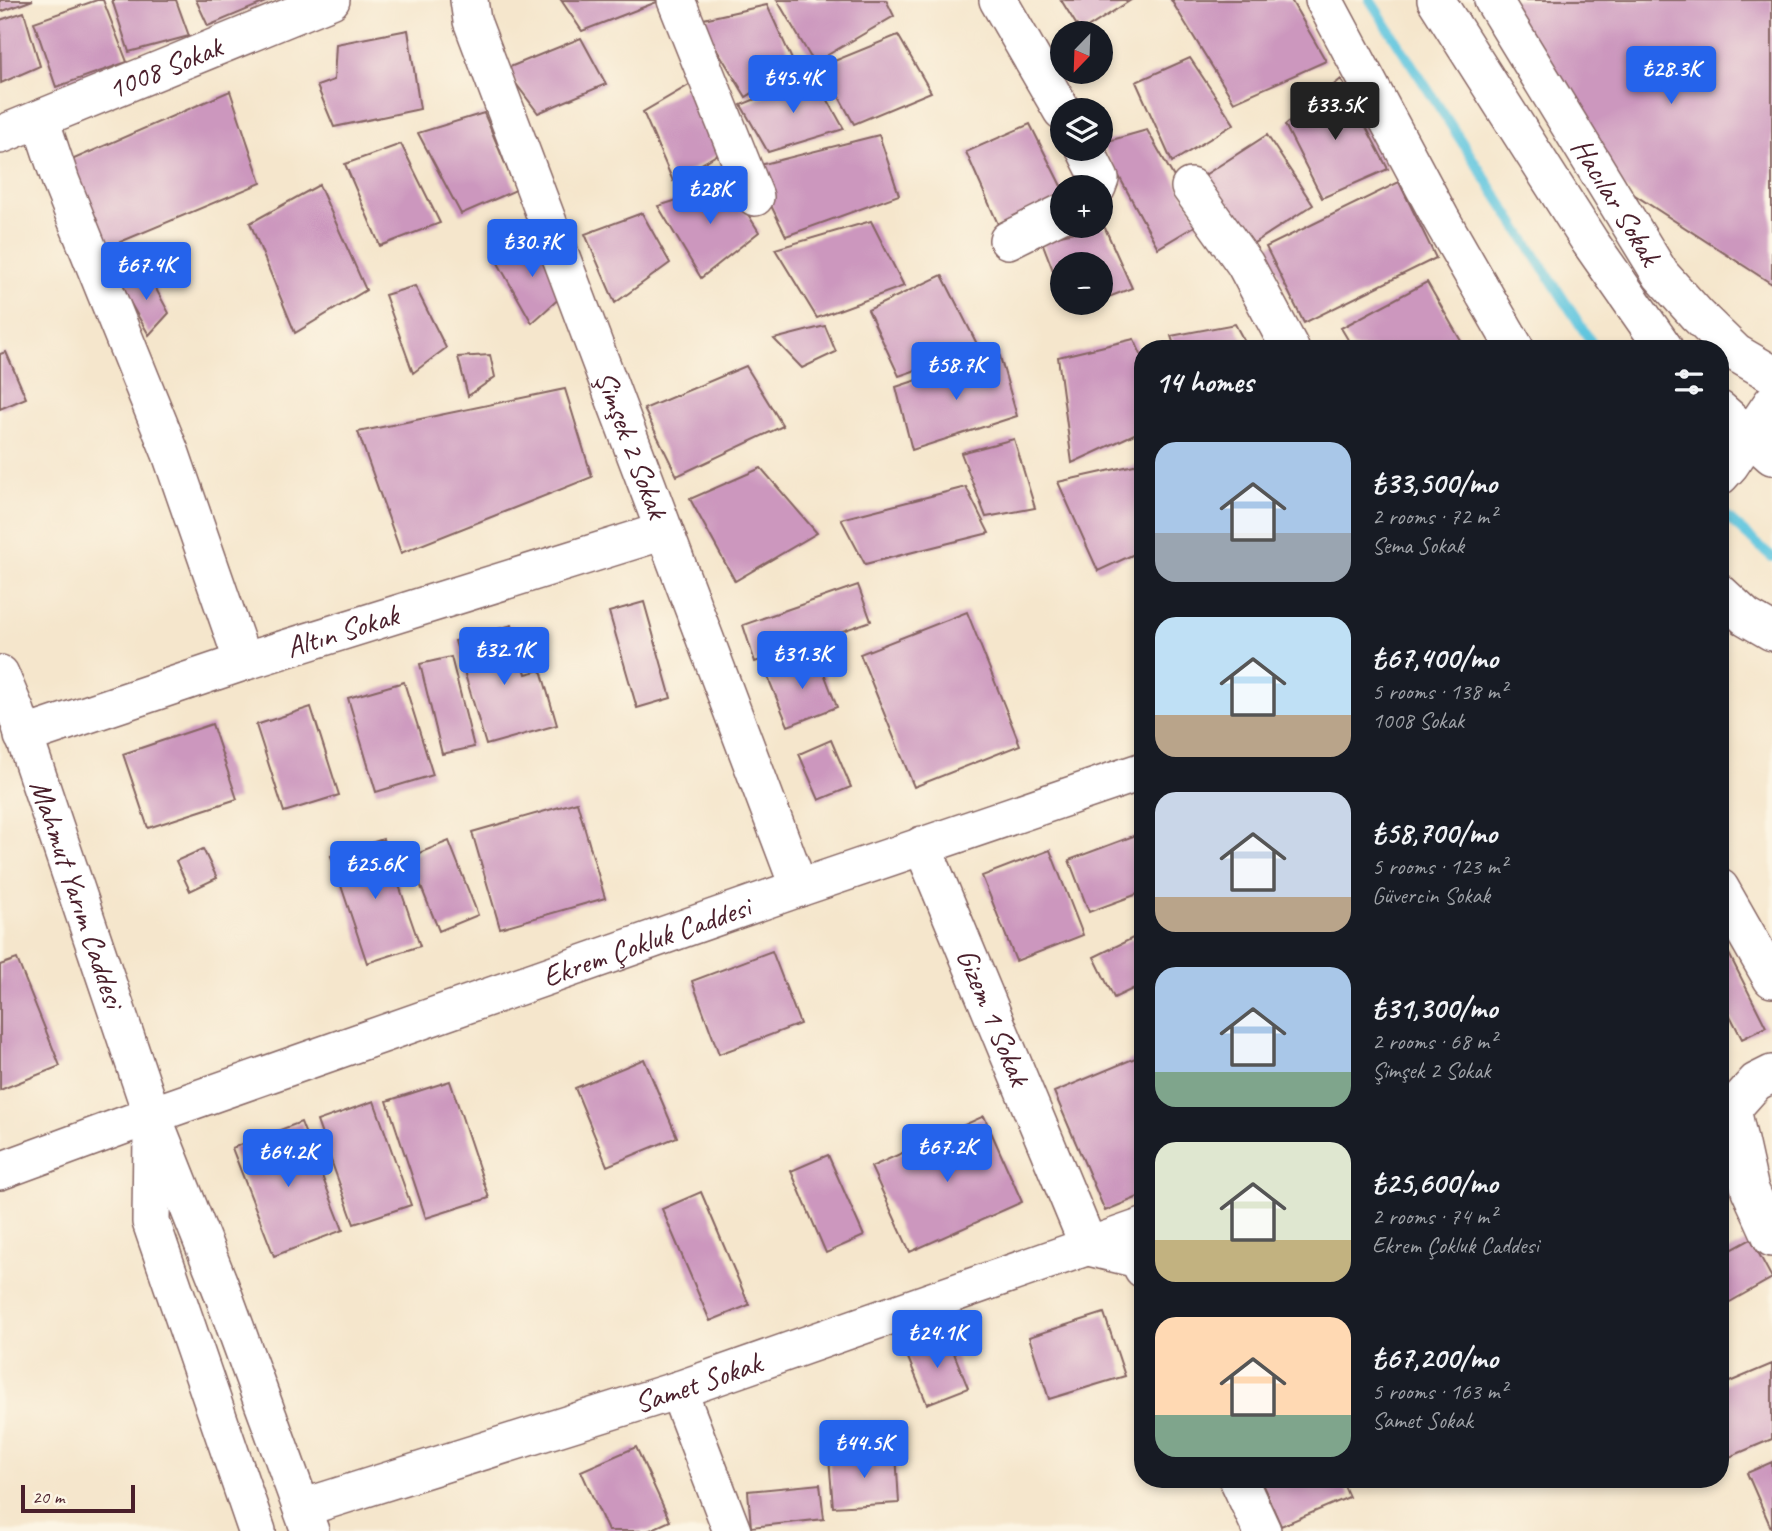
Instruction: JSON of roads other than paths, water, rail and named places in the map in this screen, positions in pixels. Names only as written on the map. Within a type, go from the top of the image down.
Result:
[{"type":"street","name":"1008 Sokak","points":[[0,135],[331,0]]},
{"type":"street","name":"Şimşek 2 Sokak","points":[[469,0],[471,21],[799,888]]},
{"type":"street","points":[[676,0],[755,197]]},
{"type":"street","points":[[998,0],[1055,98]]},
{"type":"street","points":[[1324,0],[1441,219],[1510,340]]},
{"type":"street","name":"Hacılar Sokak","points":[[1436,0],[1590,242],[1658,340]]},
{"type":"street","name":"Hacılar Sokak","points":[[1493,0],[1661,275],[1722,340]]},
{"type":"street","points":[[40,119],[61,182],[171,454],[243,662]]},
{"type":"street","points":[[1190,187],[1245,264],[1286,340]]},
{"type":"street","points":[[1008,240],[1050,219]]},
{"type":"street","name":"Hacılar Sokak","points":[[1729,346],[1772,374]]},
{"type":"street","points":[[1743,458],[1772,403]]},
{"type":"street","points":[[1729,429],[1743,458]]},
{"type":"street","name":"Altın Sokak","points":[[13,722],[243,662],[664,531]]},
{"type":"street","points":[[1729,601],[1746,617],[1772,632]]},
{"type":"street","name":"Mahmut Yarım Caddesi","points":[[0,674],[13,722],[152,1115],[222,1291],[306,1520]]},
{"type":"street","name":"Ekrem Çokluk Caddesi","points":[[0,1171],[799,888],[1134,774]]},
{"type":"street","name":"Gizem 1 Sokak","points":[[922,845],[1089,1247]]},
{"type":"street","points":[[1729,904],[1772,979]]},
{"type":"street","points":[[1772,1074],[1756,1082],[1732,1109],[1750,1190],[1772,1238]]},
{"type":"street","name":"Mahmut Yarım Caddesi","points":[[152,1115],[151,1222],[257,1531]]},
{"type":"street","name":"Samet Sokak","points":[[306,1520],[1134,1230]]},
{"type":"street","points":[[1089,1247],[1134,1258]]},
{"type":"street","points":[[678,1390],[732,1531]]},
{"type":"street","points":[[1242,1488],[1262,1531]]},
{"type":"waterway","points":[[1370,0],[1590,340]]},
{"type":"waterway","points":[[1729,519],[1772,557]]}]
